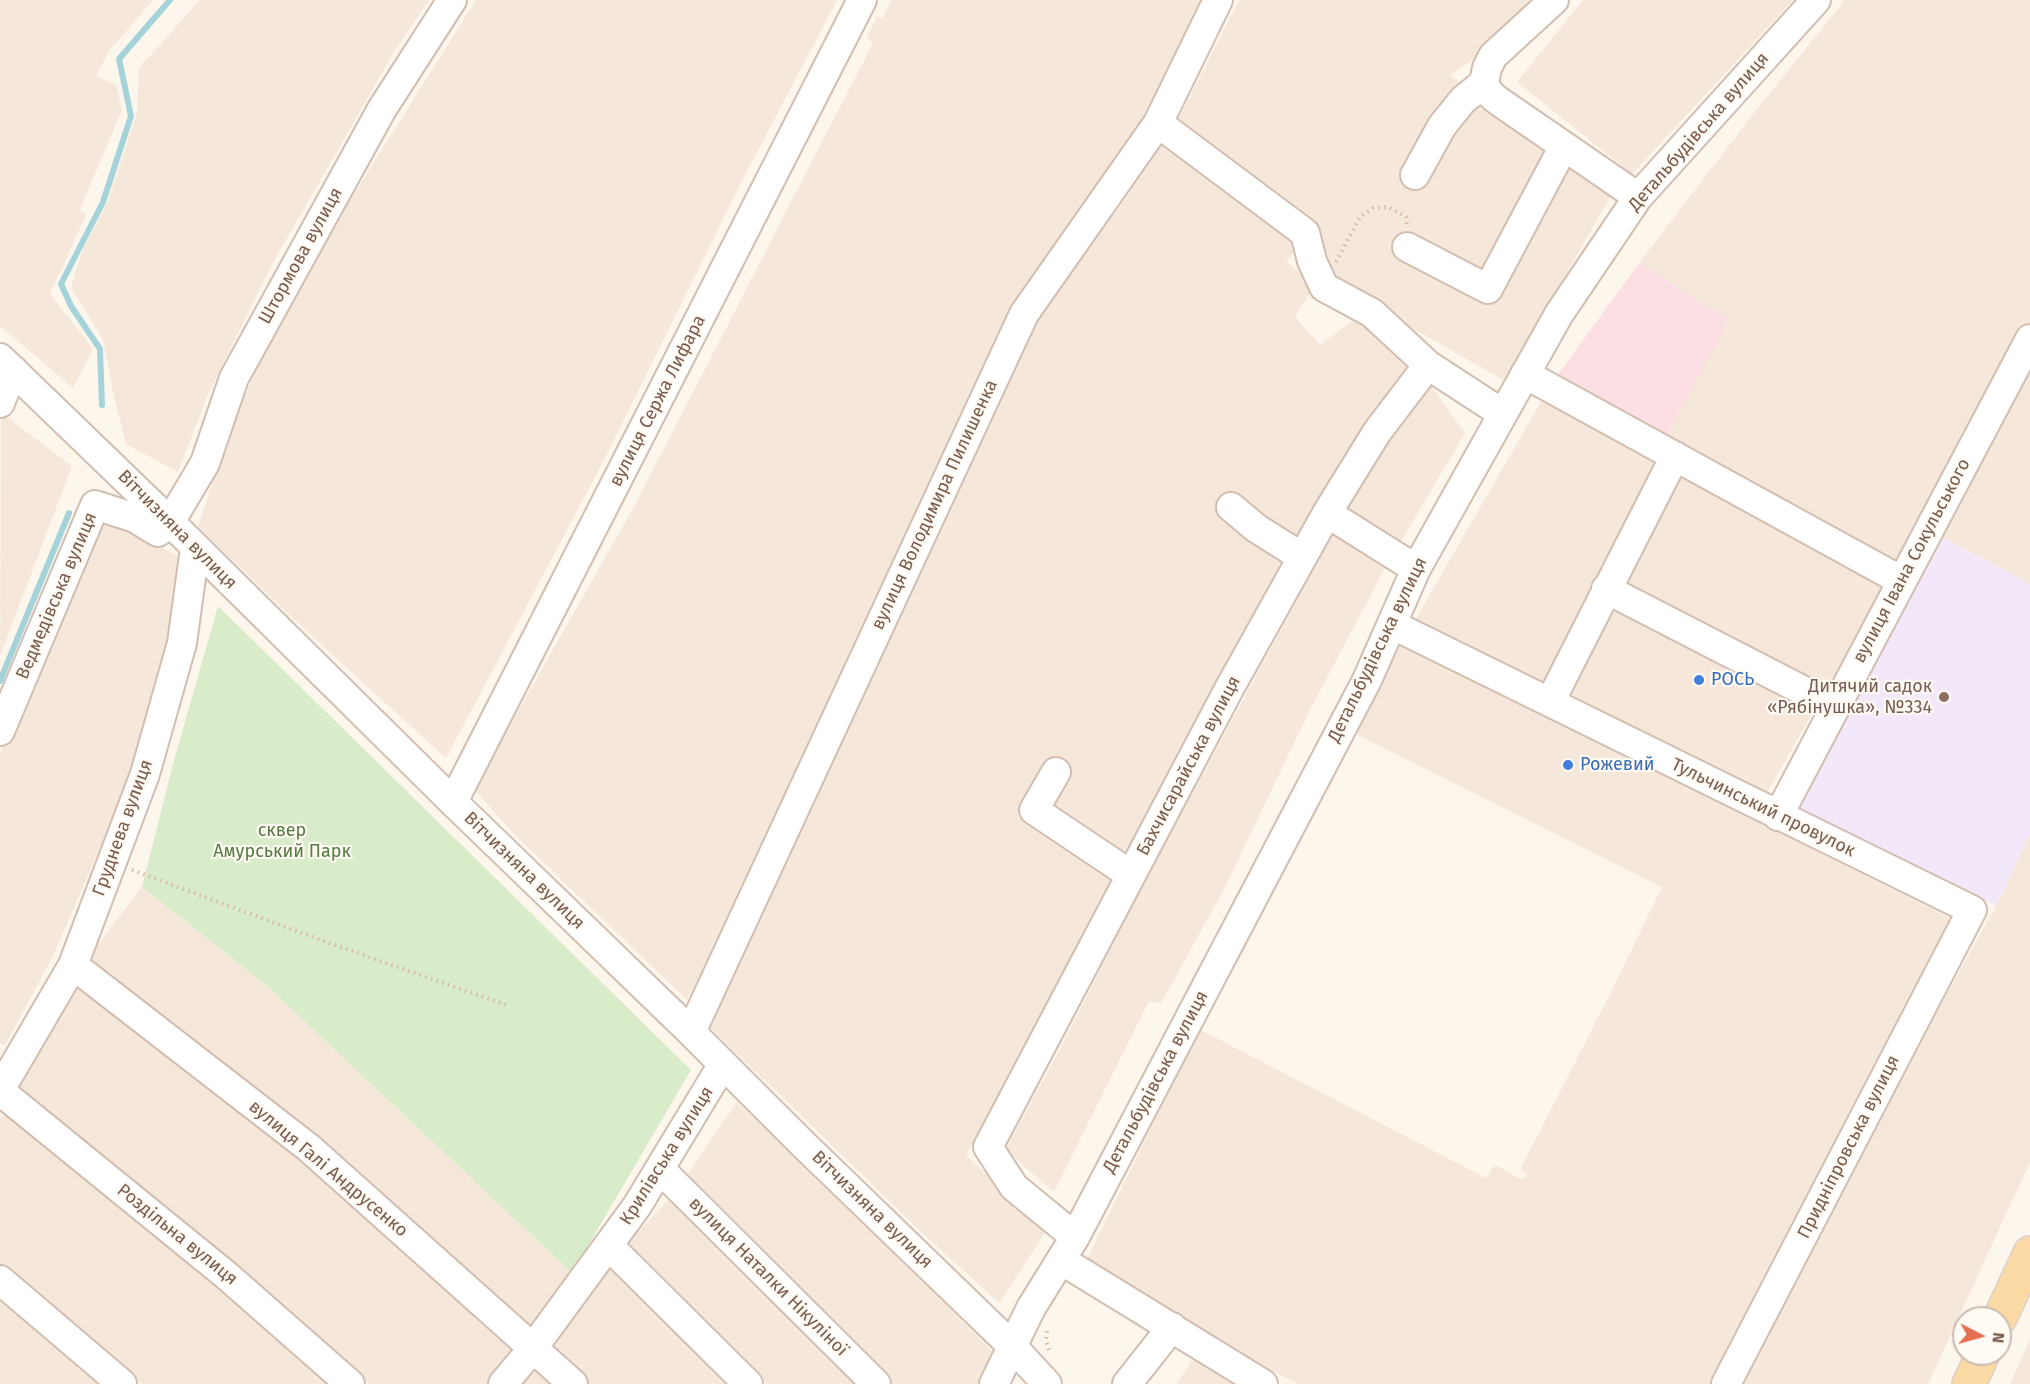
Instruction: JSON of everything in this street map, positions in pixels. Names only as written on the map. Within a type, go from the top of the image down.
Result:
[{"type":"main road","points":[[2006,1306],[2030,1253]]},
{"type":"main road","points":[[1969,1384],[1977,1366]]},
{"type":"street","name":"Штормова вулиця","points":[[170,522],[205,463],[234,378],[382,109],[452,0]]},
{"type":"street","name":"вулиця Сержа Лифара","points":[[453,802],[862,0]]},
{"type":"street","name":"вулиця Володимира Пилишенка","points":[[691,1032],[1024,314],[1158,123],[1218,0]]},
{"type":"street","points":[[1554,0],[1493,57],[1486,68],[1484,82],[1489,93],[1497,100],[1638,197]]},
{"type":"street","name":"Детальбудівська вулиця","points":[[994,1384],[1031,1308],[1068,1248],[1361,691],[1393,625],[1416,569],[1559,314],[1638,197],[1816,0]]},
{"type":"street","points":[[1415,176],[1442,126],[1463,100],[1484,82]]},
{"type":"street","points":[[1158,123],[1305,233],[1312,261],[1324,287],[1372,313],[1428,365],[1503,414]]},
{"type":"street","points":[[1407,247],[1488,289],[1564,146]]},
{"type":"street","name":"вулиця Івана Сокульського","points":[[1778,816],[2030,339]]},
{"type":"street","name":"Вітчизняна вулиця","points":[[6,364],[1013,1347],[1047,1384]]},
{"type":"street","points":[[0,403],[6,364]]},
{"type":"street","name":"Бахчисарайська вулиця","points":[[1068,1248],[1014,1187],[988,1147],[1229,689],[1302,557],[1377,432],[1428,365]]},
{"type":"street","points":[[1525,374],[1902,581]]},
{"type":"street","points":[[1550,702],[1674,456]]},
{"type":"street","name":"Ведмедівська вулиця","points":[[0,731],[95,505],[135,518],[158,532],[170,522]]},
{"type":"street","points":[[1231,507],[1256,528],[1302,557]]},
{"type":"street","points":[[1327,513],[1416,569]]},
{"type":"street","name":"Груднева вулиця","points":[[0,1090],[73,965],[145,774],[182,643],[195,548]]},
{"type":"street","points":[[1606,589],[1835,707]]},
{"type":"street","name":"Тульчинський провулок","points":[[1393,625],[1972,910]]},
{"type":"street","points":[[1056,772],[1034,810],[1131,875]]},
{"type":"street","name":"Придніпровська вулиця","points":[[1726,1384],[1972,910]]},
{"type":"street","name":"вулиця Галі Андрусенко","points":[[73,965],[309,1148],[573,1384]]},
{"type":"street","name":"Крилівська вулиця","points":[[503,1384],[533,1348],[609,1246],[660,1169],[723,1064]]},
{"type":"street","name":"Роздільна вулиця","points":[[0,1090],[226,1275],[350,1384]]},
{"type":"street","name":"вулиця Наталки Нікуліної","points":[[660,1169],[876,1384]]},
{"type":"street","points":[[609,1246],[748,1384]]},
{"type":"street","points":[[1068,1248],[1172,1327],[1263,1384]]},
{"type":"street","points":[[0,1280],[122,1384]]},
{"type":"street","points":[[1127,1384],[1172,1327]]},
{"type":"path","points":[[1324,287],[1360,217],[1373,208],[1388,207],[1406,217],[1407,247]]},
{"type":"path","points":[[112,862],[329,943],[509,1006]]},
{"type":"shaded area","points":[[0,0],[153,0],[109,51],[96,76],[116,85],[122,110],[80,209],[86,215],[50,294],[93,349],[73,388],[0,326]]},
{"type":"shaded area","points":[[200,0],[429,0],[394,52],[271,266],[208,394],[178,472],[126,444],[103,339],[71,288],[82,251],[108,201],[137,113],[139,68]]},
{"type":"shaded area","points":[[476,0],[837,0],[741,183],[604,460],[446,758],[316,640],[198,527],[230,428],[294,290],[322,248],[316,243],[326,236],[359,186]]},
{"type":"shaded area","points":[[892,0],[1204,0],[1126,150],[1015,305],[730,917],[687,1000],[517,837],[474,789],[635,505],[873,43],[867,38],[877,16],[882,19]]},
{"type":"shaded area","points":[[1239,0],[1538,0],[1488,49],[1450,75],[1610,197],[1505,381],[1330,281],[1317,229],[1173,130]]},
{"type":"shaded area","points":[[1583,0],[1793,0],[1632,174],[1517,82]]},
{"type":"shaded area","points":[[1845,0],[2030,0],[2030,323],[1907,547],[1763,800],[1414,622],[1552,383],[1729,319],[1639,263],[1754,113]]},
{"type":"shaded area","points":[[1167,138],[1304,241],[1286,261],[1314,286],[1295,317],[1320,345],[1362,314],[1416,367],[1298,542],[1250,518],[1235,493],[1219,508],[1289,556],[1123,866],[1026,812],[1118,874],[1021,1062],[966,1155],[1046,1231],[999,1303],[917,1228],[711,1028],[751,925],[879,662],[1033,323],[1118,209]]},
{"type":"shaded area","points":[[1639,263],[1729,319],[1663,441],[1552,383]]},
{"type":"shaded area","points":[[2030,367],[2030,584],[1940,536]]},
{"type":"shaded area","points":[[1428,382],[1465,433],[1396,550],[1345,515],[1386,438]]},
{"type":"shaded area","points":[[1,416],[8,418],[72,466],[0,656]]},
{"type":"shaded area","points":[[106,515],[184,560],[174,640],[121,799],[53,956],[5,1045],[0,1043],[0,754],[37,661]]},
{"type":"shaded area","points":[[1335,530],[1388,562],[1311,708],[1224,889],[1161,1003],[1149,1001],[1054,1192],[1005,1150],[1061,1047],[1144,883]]},
{"type":"shaded area","name":"Дитячий садок «Рябінушка», №334","points":[[1940,536],[2030,584],[2030,833],[1996,906],[1799,809]]},
{"type":"shaded area","points":[[1393,640],[1954,920],[1712,1384],[1298,1384],[1087,1259],[1199,1029],[1486,1178],[1495,1165],[1523,1180],[1527,1174],[1520,1170],[1662,887],[1352,732]]},
{"type":"shaded area","points":[[2030,833],[2030,1162],[1964,1306],[1952,1306],[1952,1332],[1928,1384],[1743,1384],[1793,1288],[1835,1193],[1996,906]]},
{"type":"shaded area","points":[[142,887],[268,987],[572,1273],[527,1331],[84,963]]},
{"type":"shaded area","points":[[78,979],[255,1117],[516,1350],[487,1384],[369,1384],[192,1231],[18,1090]]},
{"type":"shaded area","points":[[737,1102],[800,1161],[995,1354],[978,1384],[890,1384],[683,1181]]},
{"type":"shaded area","points":[[5,1112],[266,1319],[332,1384],[142,1384],[0,1269],[0,1119]]},
{"type":"shaded area","points":[[673,1195],[867,1384],[767,1384],[625,1246]]},
{"type":"shaded area","points":[[613,1262],[735,1384],[590,1384],[549,1346]]},
{"type":"shaded area","points":[[0,1292],[108,1384],[0,1384]]},
{"type":"shaded area","points":[[2030,1339],[2030,1384],[2010,1384]]},
{"type":"shaded area","points":[[1198,1352],[1248,1384],[1176,1384]]},
{"type":"shaded area","points":[[536,1366],[556,1384],[521,1384]]},
{"type":"green space","name":"сквер Амурський Парк","points":[[218,606],[691,1070],[572,1273],[268,987],[142,887],[173,764]]},
{"type":"waterway","points":[[102,405],[100,349],[71,306],[61,284],[103,202],[131,116],[119,59],[170,0]]},
{"type":"waterway","points":[[0,681],[69,513]]},
{"type":"place","name":"РОСЬ","points":[[1699,680]]},
{"type":"place","name":"Дитячий садок «Рябінушка», №334","points":[[1944,697]]},
{"type":"place","name":"Рожевий","points":[[1568,765]]}]
